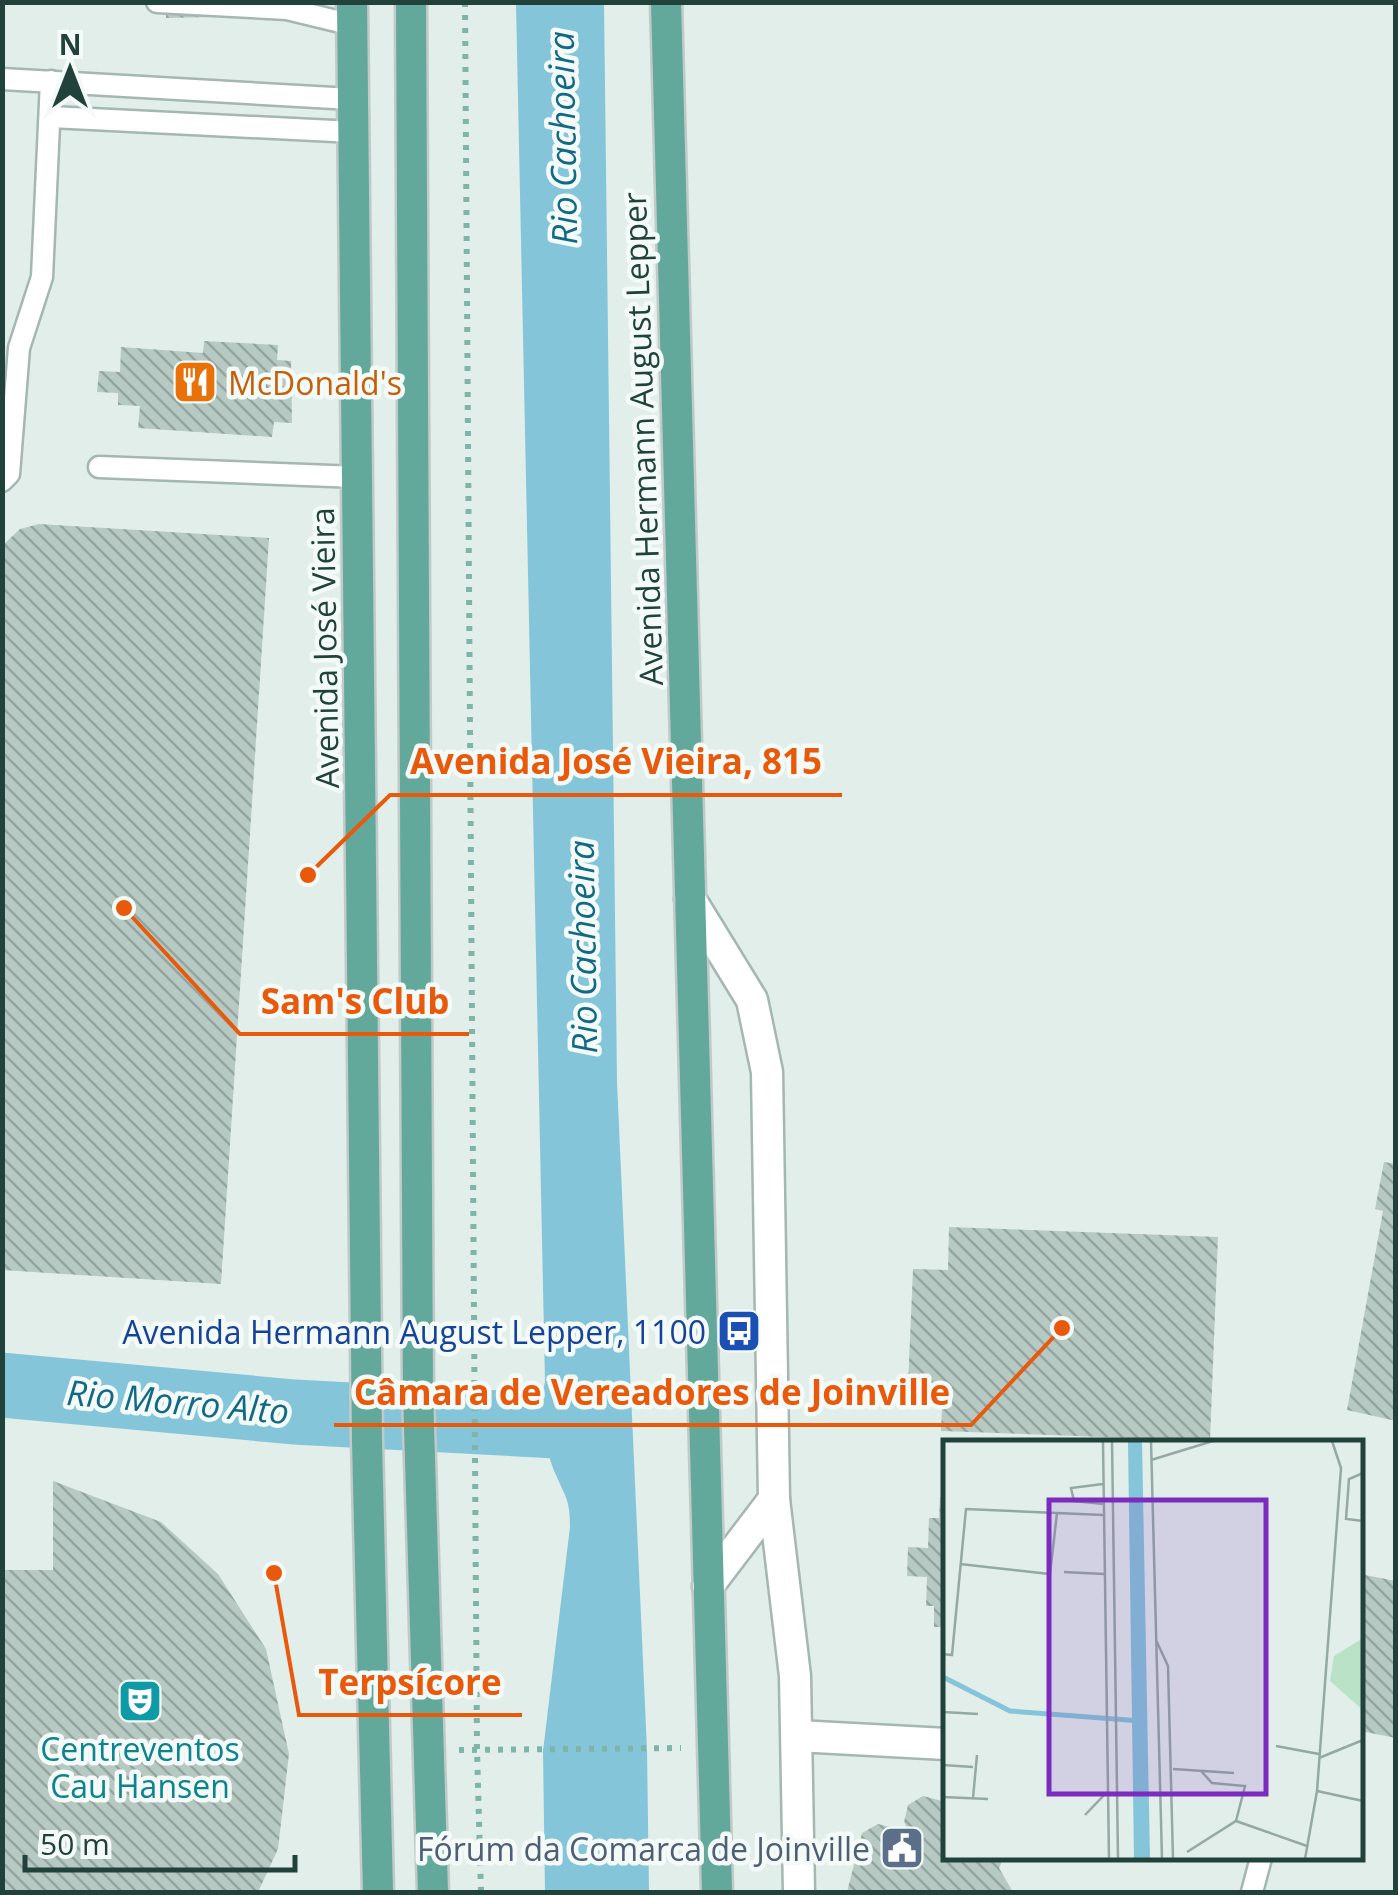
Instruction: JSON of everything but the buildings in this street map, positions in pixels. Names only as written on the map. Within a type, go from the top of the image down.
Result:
[{"type":"main road","points":[[411,2],[418,1393],[433,1892]]},
{"type":"main road","name":"Avenida Hermann August Lepper","points":[[666,2],[717,1892]]},
{"type":"main road","name":"Avenida José Vieira","points":[[352,14],[366,1441],[375,1890]]},
{"type":"street","points":[[690,899],[752,1000],[767,1072],[774,1499],[795,1676],[799,1892]]},
{"type":"street","points":[[708,1586],[774,1499]]},
{"type":"street","points":[[797,1736],[943,1744]]},
{"type":"lane","points":[[157,2],[352,14]]},
{"type":"lane","points":[[2,79],[352,99]]},
{"type":"lane","points":[[2,481],[9,474],[20,348],[42,277],[51,81]]},
{"type":"lane","points":[[51,118],[354,132]]},
{"type":"lane","points":[[100,466],[357,477]]},
{"type":"lane","points":[[1252,1892],[1260,1860]]},
{"type":"path","points":[[465,2],[475,1449],[482,1892]]},
{"type":"path","points":[[429,1751],[658,1748]]},
{"type":"water","name":"Rio Cachoeira","points":[[516,3],[604,3],[617,1082],[647,1750],[649,1892],[545,1892],[543,1751],[570,1527],[568,1505],[552,1465],[543,1416]]},
{"type":"waterway","name":"Rio Morro Alto","points":[[2,1385],[294,1412],[594,1428]]},
{"type":"place","name":"McDonald's","points":[[195,382]]},
{"type":"place","name":"Avenida José Vieira, 815","points":[[308,875]]},
{"type":"place","name":"Sam's Club","points":[[124,908]]},
{"type":"place","name":"Câmara de Vereadores de Joinville","points":[[1062,1328]]},
{"type":"place","name":"Avenida Hermann August Lepper, 1100","points":[[739,1331]]},
{"type":"place","name":"Terpsícore","points":[[274,1573]]},
{"type":"place","name":"Centreventos Cau Hansen","points":[[140,1701]]},
{"type":"place","name":"Fórum da Comarca de Joinville","points":[[902,1848]]}]
